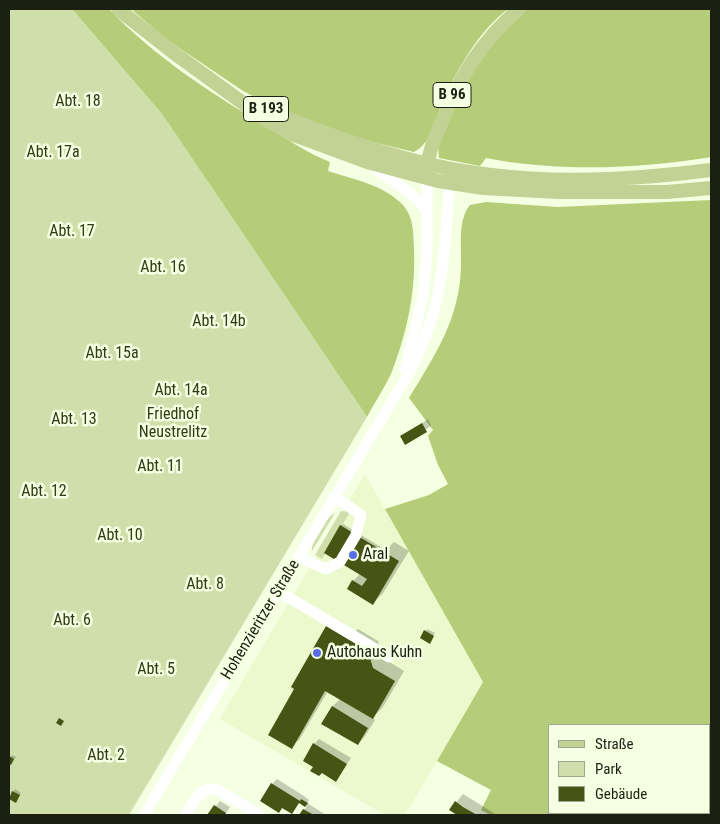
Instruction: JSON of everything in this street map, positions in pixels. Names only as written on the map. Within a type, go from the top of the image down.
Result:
[{"type":"main road","name":"B 193","points":[[118,9],[174,53],[265,119],[294,135],[367,162],[427,178]]},
{"type":"main road","name":"B 96","points":[[428,162],[447,107],[467,67],[482,45],[519,9]]},
{"type":"main road","name":"B 193","points":[[227,91],[287,118],[348,141],[428,162]]},
{"type":"main road","points":[[711,170],[613,180],[578,180],[524,178],[450,168],[428,162],[427,178],[483,188],[599,192],[667,192],[711,188]]},
{"type":"main road","points":[[599,192],[711,175]]},
{"type":"street","points":[[367,162],[381,174],[415,195],[428,211]]},
{"type":"street","name":"Hohenzieritzer Straße","points":[[144,815],[376,425],[412,368],[431,325],[440,292],[444,265],[450,168]]},
{"type":"street","name":"Hohenzieritzer Straße","points":[[376,425],[405,370],[416,334],[423,297],[428,211],[427,178]]},
{"type":"street","points":[[298,557],[326,568],[340,562],[356,535],[361,515],[334,496]]},
{"type":"street","points":[[278,591],[389,657]]},
{"type":"street","points":[[186,815],[198,795],[211,789],[218,790],[259,815]]},
{"type":"shaded area","points":[[365,474],[483,682],[405,815],[385,815],[220,719]]},
{"type":"green space","name":"Friedhof Neustrelitz","points":[[9,9],[72,9],[162,114],[367,417],[129,815],[9,815]]},
{"type":"green space","points":[[72,9],[109,9],[144,42],[200,85],[295,144],[330,162],[328,171],[358,180],[387,192],[407,210],[412,225],[414,280],[406,328],[391,374],[367,417],[162,114]]},
{"type":"green space","points":[[131,9],[508,9],[488,27],[472,49],[457,72],[445,96],[430,135],[426,142],[414,152],[352,137],[280,110],[243,91],[166,39]]},
{"type":"green space","points":[[527,9],[711,9],[711,157],[656,164],[598,167],[541,165],[486,158],[480,166],[439,158],[438,145],[470,72],[510,23]]},
{"type":"green space","points":[[711,200],[711,815],[490,815],[481,810],[491,790],[437,761],[483,682],[385,509],[429,495],[448,484],[438,465],[428,436],[433,430],[409,398],[436,352],[451,321],[459,287],[463,218],[470,205],[486,202],[558,207]]},
{"type":"green space","points":[[341,511],[350,512],[322,559],[315,555]]},
{"type":"green space","points":[[335,513],[312,551],[312,546],[319,530]]},
{"type":"building","points":[[422,423],[427,432],[405,445],[400,436]]},
{"type":"building","points":[[340,525],[399,561],[373,605],[347,589],[352,580],[362,586],[367,579],[324,553]]},
{"type":"building","points":[[326,626],[368,651],[373,668],[395,681],[373,719],[325,691],[292,749],[268,735],[294,689],[291,687]]},
{"type":"building","points":[[424,630],[434,636],[430,644],[420,638]]},
{"type":"building","points":[[332,706],[368,728],[358,745],[321,724]]},
{"type":"building","points":[[59,718],[64,721],[61,726],[56,723]]},
{"type":"building","points":[[313,743],[347,764],[336,782],[322,773],[319,776],[310,771],[313,767],[303,761]]},
{"type":"building","points":[[9,756],[14,759],[11,765],[9,764]]},
{"type":"building","points":[[271,783],[300,801],[301,799],[308,803],[305,807],[299,803],[292,814],[282,808],[279,813],[260,801]]},
{"type":"building","points":[[12,791],[20,795],[16,803],[9,799]]},
{"type":"building","points":[[455,801],[477,815],[457,815],[449,810]]},
{"type":"building","points":[[214,805],[226,813],[225,815],[207,815]]},
{"type":"building","points":[[303,809],[314,815],[299,815]]},
{"type":"place","name":"Aral","points":[[353,555]]},
{"type":"place","name":"Autohaus Kuhn","points":[[317,653]]},
{"type":"park label","name":"Abt. 18","points":[[78,102]]},
{"type":"park label","name":"Abt. 17a","points":[[53,153]]},
{"type":"park label","name":"Abt. 17","points":[[72,232]]},
{"type":"park label","name":"Abt. 16","points":[[163,268]]},
{"type":"park label","name":"Abt. 14b","points":[[219,322]]},
{"type":"park label","name":"Abt. 15a","points":[[112,354]]},
{"type":"park label","name":"Abt. 14a","points":[[181,391]]},
{"type":"park label","name":"Abt. 13","points":[[74,420]]},
{"type":"park label","name":"Abt. 11","points":[[160,467]]},
{"type":"park label","name":"Abt. 12","points":[[44,492]]},
{"type":"park label","name":"Abt. 10","points":[[120,536]]},
{"type":"park label","name":"Abt. 8","points":[[205,585]]},
{"type":"park label","name":"Abt. 6","points":[[72,621]]},
{"type":"park label","name":"Abt. 5","points":[[156,670]]},
{"type":"park label","name":"Abt. 2","points":[[106,756]]}]
